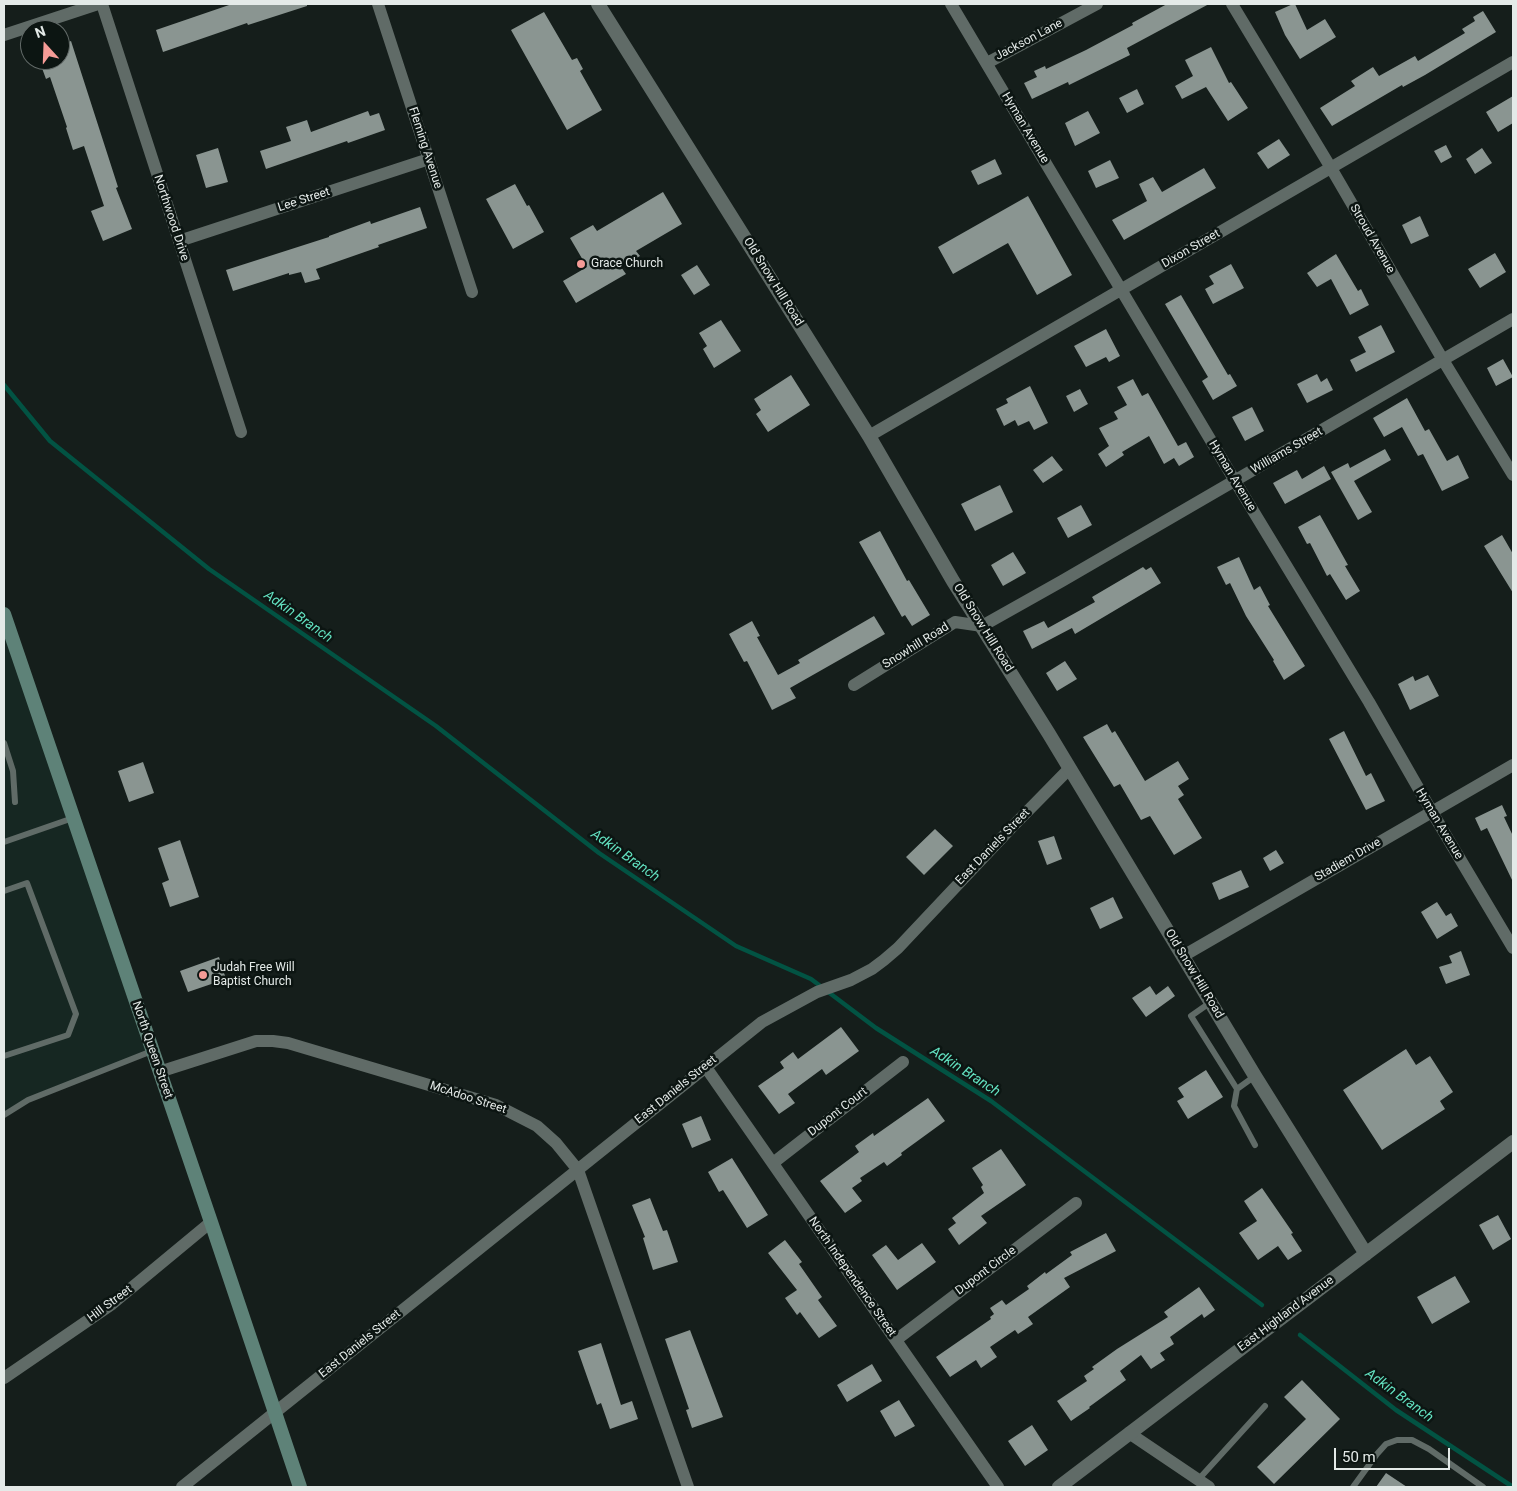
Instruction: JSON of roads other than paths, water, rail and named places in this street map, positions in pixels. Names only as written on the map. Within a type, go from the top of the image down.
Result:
[{"type":"main road","name":"North Queen Street","points":[[4,614],[300,1487]]},
{"type":"street","points":[[4,34],[98,4]]},
{"type":"street","name":"Northwood Drive","points":[[102,4],[241,432]]},
{"type":"street","name":"Fleming Avenue","points":[[378,4],[472,292]]},
{"type":"street","name":"Old Snow Hill Road","points":[[598,4],[869,436],[954,581],[1255,1076],[1366,1254]]},
{"type":"street","name":"Hyman Avenue","points":[[951,4],[1369,702],[1513,948]]},
{"type":"street","name":"Jackson Lane","points":[[987,63],[1098,4]]},
{"type":"street","name":"Stroud Avenue","points":[[1232,4],[1331,168],[1443,360],[1513,474]]},
{"type":"street","name":"Dixon Street","points":[[869,436],[1513,62]]},
{"type":"street","name":"Lee Street","points":[[179,241],[429,158]]},
{"type":"street","name":"Williams Street","points":[[982,626],[1513,319]]},
{"type":"street","name":"Snowhill Road","points":[[854,685],[955,622],[982,626]]},
{"type":"street","name":"Stadiem Drive","points":[[1183,956],[1513,765]]},
{"type":"street","name":"East Daniels Street","points":[[182,1487],[762,1022],[817,992],[851,980],[884,960],[898,948],[1012,826],[1069,769]]},
{"type":"street","name":"McAdoo Street","points":[[159,1072],[256,1042],[273,1041],[496,1105],[536,1126],[556,1143],[578,1170],[688,1487]]},
{"type":"street","name":"Dupont Court","points":[[773,1163],[903,1062]]},
{"type":"street","name":"North Independence Street","points":[[705,1066],[998,1487]]},
{"type":"street","name":"East Highland Avenue","points":[[1059,1487],[1513,1142]]},
{"type":"street","name":"Dupont Circle","points":[[896,1340],[1076,1203]]},
{"type":"street","name":"Hill Street","points":[[4,1378],[112,1304],[211,1222]]},
{"type":"street","points":[[1129,1433],[1209,1487]]},
{"type":"lane","points":[[4,743],[13,771],[15,802]]},
{"type":"lane","points":[[4,842],[73,818]]},
{"type":"lane","points":[[4,891],[27,883],[76,1014],[68,1035],[4,1056]]},
{"type":"lane","points":[[1211,1001],[1191,1016],[1237,1089],[1234,1106],[1255,1145]]},
{"type":"lane","points":[[4,1114],[28,1100],[152,1051]]},
{"type":"lane","points":[[1237,1089],[1255,1076]]},
{"type":"lane","points":[[1198,1480],[1265,1406]]},
{"type":"lane","points":[[1353,1487],[1386,1444],[1397,1440],[1412,1440],[1429,1449],[1483,1487]]},
{"type":"waterway","name":"Adkin Branch","points":[[4,385],[50,441],[209,569],[436,726],[599,853],[736,946],[811,979],[876,1028],[991,1101],[1262,1305]]},
{"type":"waterway","name":"Adkin Branch","points":[[1300,1335],[1396,1410],[1513,1487]]},
{"type":"place","name":"Grace Church","points":[[581,264]]},
{"type":"place","name":"Judah Free Will Baptist Church","points":[[203,975]]}]
